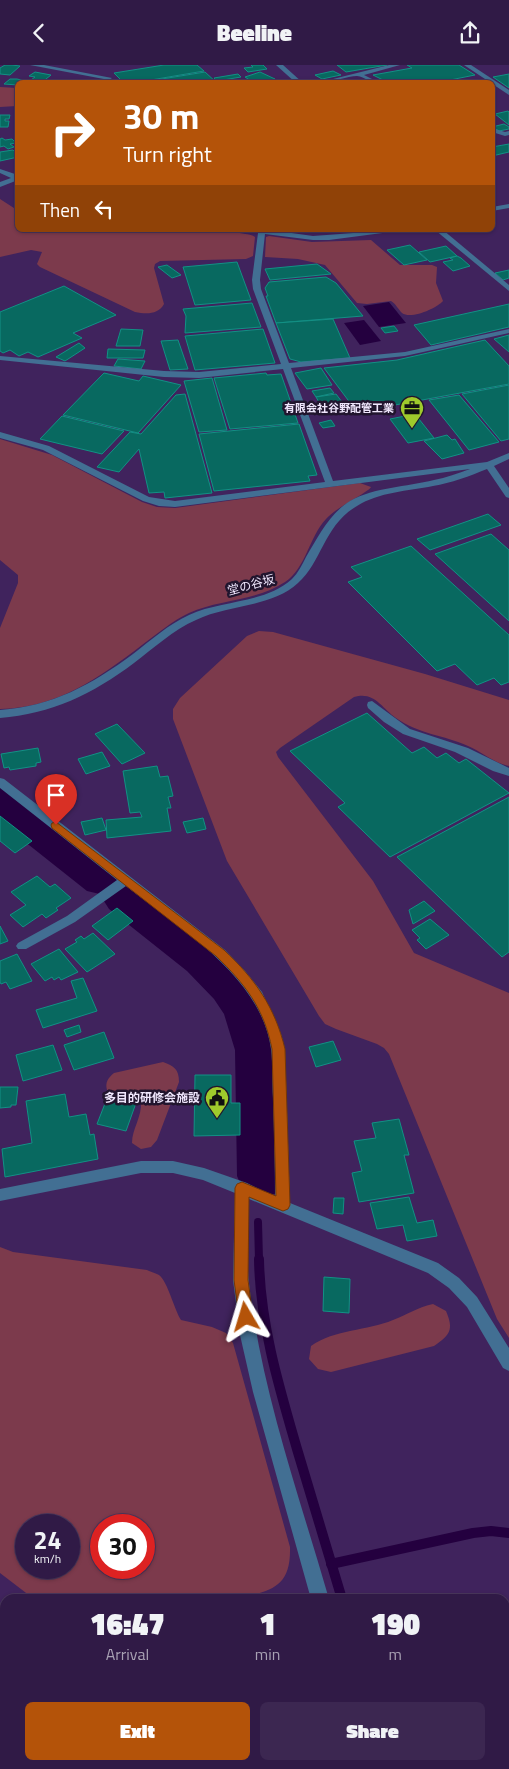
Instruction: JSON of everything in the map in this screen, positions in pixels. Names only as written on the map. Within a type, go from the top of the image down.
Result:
[{"type":"street","points":[[33,65],[110,77]]},
{"type":"street","points":[[279,65],[296,80]]},
{"type":"street","points":[[333,80],[396,65]]},
{"type":"street","points":[[467,65],[490,80]]},
{"type":"street","points":[[358,74],[371,80]]},
{"type":"street","points":[[495,84],[509,93]]},
{"type":"street","points":[[495,131],[505,134],[509,133]]},
{"type":"street","points":[[0,171],[15,177]]},
{"type":"street","points":[[0,185],[15,179]]},
{"type":"street","points":[[495,208],[509,206]]},
{"type":"street","points":[[258,232],[257,289],[330,483]]},
{"type":"street","points":[[276,232],[330,238],[375,232]]},
{"type":"street","points":[[440,232],[509,289]]},
{"type":"street","points":[[0,358],[175,375],[199,375],[405,354],[509,331]]},
{"type":"street","points":[[0,435],[46,448],[146,499],[159,503],[175,504],[330,483],[489,465],[509,495]]},
{"type":"street","name":"堂の谷坂","points":[[0,714],[30,711],[71,699],[106,679],[171,630],[192,617],[216,607],[263,597],[280,591],[294,583],[303,572],[331,522],[342,511],[356,502],[374,495],[462,475],[509,456]]},
{"type":"street","points":[[372,705],[392,723],[418,737],[462,750],[497,769],[509,772]]},
{"type":"street","points":[[0,782],[220,953],[243,975],[266,1010],[274,1030],[278,1049],[283,1205]]},
{"type":"street","points":[[22,946],[71,919],[126,880]]},
{"type":"street","points":[[0,1195],[141,1167],[173,1167],[204,1174],[433,1268],[454,1283],[472,1302],[509,1363]]},
{"type":"street","points":[[242,1188],[241,1280],[248,1335],[261,1392],[319,1594]]},
{"type":"shaded area","points":[[0,87],[15,88],[15,106],[0,107]]},
{"type":"shaded area","points":[[0,199],[15,209],[15,232],[226,232],[255,237],[253,256],[246,259],[160,261],[155,264],[154,268],[164,304],[155,312],[147,313],[135,312],[40,267],[37,264],[42,252],[31,250],[0,257]]},
{"type":"shaded area","points":[[266,237],[312,242],[371,240],[400,265],[432,265],[437,267],[436,283],[443,301],[430,310],[411,315],[402,313],[391,301],[367,304],[357,303],[325,265],[298,259],[265,257]]},
{"type":"shaded area","points":[[389,302],[406,323],[379,327],[363,306]]},
{"type":"shaded area","points":[[364,320],[381,341],[360,345],[344,323]]},
{"type":"shaded area","points":[[0,439],[52,455],[142,502],[157,507],[175,508],[360,483],[371,487],[326,519],[315,534],[298,569],[285,582],[262,593],[201,608],[183,616],[110,669],[59,697],[21,707],[0,709],[0,628],[18,583],[18,575],[0,560]]},
{"type":"shaded area","points":[[259,631],[273,632],[425,674],[509,700],[509,766],[459,742],[413,728],[396,718],[377,701],[367,696],[354,697],[276,752],[373,881],[414,953],[509,993],[509,1338],[497,1319],[389,1054],[377,1044],[325,1024],[319,1016],[227,861],[173,719],[173,709],[180,698],[247,636]]},
{"type":"shaded area","points":[[163,1062],[175,1069],[179,1082],[157,1140],[151,1147],[141,1149],[132,1143],[141,1102],[107,1090],[107,1082],[114,1073]]},
{"type":"shaded area","points":[[0,1247],[13,1252],[147,1270],[158,1274],[165,1283],[181,1320],[212,1327],[226,1333],[233,1343],[290,1547],[287,1571],[283,1579],[277,1585],[256,1594],[27,1594],[0,1573]]},
{"type":"shaded area","points":[[433,1304],[446,1311],[450,1323],[447,1335],[434,1346],[331,1372],[318,1369],[309,1359],[311,1346],[320,1340],[341,1333],[383,1324]]},
{"type":"building","points":[[5,65],[20,66],[10,75],[0,74],[0,68]]},
{"type":"building","points":[[164,65],[197,65],[204,71],[151,80],[121,80],[114,73]]},
{"type":"building","points":[[251,65],[263,65],[267,69],[248,72],[244,68],[253,67]]},
{"type":"building","points":[[337,65],[387,65],[346,72]]},
{"type":"building","points":[[407,65],[459,65],[475,75],[450,80],[383,80],[373,75],[412,68]]},
{"type":"building","points":[[333,71],[341,75],[322,79],[315,75]]},
{"type":"building","points":[[35,72],[51,75],[45,80],[31,80],[35,77],[29,76]]},
{"type":"building","points":[[205,72],[214,80],[156,80]]},
{"type":"building","points":[[260,72],[275,79],[250,80],[245,77]]},
{"type":"building","points":[[238,74],[241,77],[223,80],[216,80],[214,78]]},
{"type":"building","points":[[509,74],[509,88],[493,77]]},
{"type":"building","points":[[10,79],[22,80],[15,80],[15,85],[4,84]]},
{"type":"building","points":[[509,112],[509,125],[495,114]]},
{"type":"building","points":[[0,115],[10,115],[9,119],[5,119],[5,121],[9,121],[8,127],[0,127]]},
{"type":"building","points":[[504,124],[509,129],[499,131],[495,129],[495,126]]},
{"type":"building","points":[[0,139],[12,139],[15,143],[10,144],[14,147],[8,149],[4,146],[0,147]]},
{"type":"building","points":[[509,144],[509,152],[495,155],[495,146]]},
{"type":"building","points":[[13,150],[15,158],[0,161],[0,152]]},
{"type":"building","points":[[410,245],[427,260],[404,265],[387,250]]},
{"type":"building","points":[[446,246],[457,256],[430,262],[419,252]]},
{"type":"building","points":[[457,256],[470,266],[453,271],[443,262],[453,260],[450,258]]},
{"type":"building","points":[[237,262],[251,300],[195,305],[183,267]]},
{"type":"building","points":[[317,264],[331,274],[270,280],[265,269]]},
{"type":"building","points":[[167,265],[181,275],[172,278],[158,267]]},
{"type":"building","points":[[509,270],[509,278],[503,280],[495,273]]},
{"type":"building","points":[[326,277],[336,283],[363,316],[276,323],[266,296],[268,296],[265,288],[269,282]]},
{"type":"building","points":[[64,286],[116,315],[73,333],[82,338],[38,357],[28,352],[19,356],[10,350],[3,353],[0,351],[0,312]]},
{"type":"building","points":[[252,303],[261,327],[185,333],[186,316],[183,309]]},
{"type":"building","points":[[509,304],[509,327],[431,345],[414,325]]},
{"type":"building","points":[[333,319],[350,358],[301,362],[290,359],[276,323]]},
{"type":"building","points":[[394,326],[398,331],[385,333],[381,328]]},
{"type":"building","points":[[121,329],[143,330],[140,346],[116,346]]},
{"type":"building","points":[[263,329],[275,363],[195,370],[185,336]]},
{"type":"building","points":[[509,335],[509,352],[494,339]]},
{"type":"building","points":[[178,340],[188,369],[170,370],[161,341]]},
{"type":"building","points":[[485,340],[509,366],[509,384],[357,412],[324,368],[397,360]]},
{"type":"building","points":[[79,343],[85,348],[65,361],[56,357]]},
{"type":"building","points":[[108,349],[145,350],[143,358],[107,358]]},
{"type":"building","points":[[118,359],[145,361],[141,369],[114,366]]},
{"type":"building","points":[[321,368],[332,385],[307,389],[295,373]]},
{"type":"building","points":[[104,373],[139,381],[143,376],[181,385],[138,433],[63,415]]},
{"type":"building","points":[[266,373],[267,375],[281,374],[298,423],[230,429],[214,378]]},
{"type":"building","points":[[212,378],[227,430],[199,432],[184,381]]},
{"type":"building","points":[[509,385],[509,439],[501,441],[462,394]]},
{"type":"building","points":[[330,388],[334,393],[316,397],[312,391]]},
{"type":"building","points":[[185,394],[212,493],[165,498],[164,492],[149,493],[139,449],[119,472],[97,467],[130,432],[141,434],[176,395]]},
{"type":"building","points":[[336,394],[348,410],[326,414],[316,397]]},
{"type":"building","points":[[459,395],[499,442],[469,450],[429,400]]},
{"type":"building","points":[[415,414],[434,438],[408,443],[390,419]]},
{"type":"building","points":[[62,416],[124,431],[102,454],[40,439]]},
{"type":"building","points":[[331,420],[335,426],[323,428],[319,423]]},
{"type":"building","points":[[299,424],[317,475],[308,476],[310,481],[214,491],[199,434]]},
{"type":"building","points":[[447,435],[452,440],[455,439],[464,453],[442,459],[424,441]]},
{"type":"building","points":[[488,514],[501,525],[430,550],[417,539]]},
{"type":"building","points":[[491,534],[509,550],[509,621],[435,554]]},
{"type":"building","points":[[411,546],[509,635],[509,682],[501,685],[494,678],[477,685],[455,664],[437,671],[348,582],[362,577],[351,567]]},
{"type":"building","points":[[367,713],[412,753],[424,747],[437,758],[446,753],[459,763],[466,759],[509,793],[390,857],[338,807],[345,803],[290,751]]},
{"type":"building","points":[[117,724],[145,753],[122,764],[95,734]]},
{"type":"building","points":[[38,748],[41,762],[36,763],[36,766],[10,770],[9,767],[4,768],[1,754]]},
{"type":"building","points":[[102,752],[110,766],[86,774],[78,759]]},
{"type":"building","points":[[157,766],[160,777],[168,776],[173,796],[168,797],[171,808],[167,808],[171,831],[107,838],[106,820],[142,817],[140,812],[130,813],[123,771]]},
{"type":"building","points":[[509,797],[509,952],[502,957],[397,857]]},
{"type":"building","points":[[0,816],[32,841],[15,853],[0,841]]},
{"type":"building","points":[[102,818],[106,830],[85,835],[81,822]]},
{"type":"building","points":[[203,818],[206,829],[187,833],[183,822]]},
{"type":"building","points":[[37,876],[50,887],[55,884],[71,898],[56,908],[58,910],[46,918],[42,914],[23,927],[10,915],[26,905],[11,892]]},
{"type":"building","points":[[424,901],[435,911],[413,924],[409,910]]},
{"type":"building","points":[[117,908],[133,921],[108,940],[92,926]]},
{"type":"building","points":[[430,919],[449,935],[426,949],[417,940],[420,938],[412,930]]},
{"type":"building","points":[[0,926],[8,941],[0,944]]},
{"type":"building","points":[[93,933],[115,954],[87,972],[65,949],[77,942],[75,940],[81,936],[84,939]]},
{"type":"building","points":[[59,949],[78,972],[61,980],[59,977],[54,980],[52,977],[45,981],[31,964]]},
{"type":"building","points":[[17,954],[32,981],[10,989],[6,982],[1,984],[0,982],[0,961]]},
{"type":"building","points":[[83,978],[97,1011],[43,1028],[36,1010],[77,998],[71,981]]},
{"type":"building","points":[[79,1025],[81,1032],[67,1037],[64,1030]]},
{"type":"building","points":[[104,1032],[114,1058],[74,1070],[64,1045]]},
{"type":"building","points":[[333,1041],[341,1060],[316,1067],[309,1047]]},
{"type":"building","points":[[53,1045],[62,1070],[23,1081],[16,1055]]},
{"type":"building","name":"多目的研修会施設","points":[[195,1075],[231,1075],[231,1103],[240,1103],[240,1135],[194,1136]]},
{"type":"building","points":[[0,1087],[18,1087],[16,1105],[0,1108]]},
{"type":"building","points":[[65,1094],[69,1117],[86,1114],[90,1135],[94,1134],[98,1159],[5,1177],[2,1149],[32,1143],[26,1101]]},
{"type":"building","points":[[115,1099],[136,1103],[126,1131],[97,1124],[106,1101]]},
{"type":"building","points":[[399,1119],[409,1155],[404,1155],[414,1193],[359,1202],[352,1173],[362,1171],[354,1141],[376,1138],[372,1123]]},
{"type":"building","points":[[409,1197],[417,1223],[433,1220],[437,1236],[407,1241],[403,1225],[377,1229],[370,1203]]},
{"type":"building","points":[[334,1198],[344,1198],[343,1214],[333,1213]]},
{"type":"building","points":[[324,1277],[350,1279],[349,1313],[323,1311]]},
{"type":"waterway","points":[[0,800],[102,880]]},
{"type":"waterway","points":[[124,898],[203,959],[230,986],[247,1012],[259,1050],[262,1176]]},
{"type":"waterway","points":[[258,1222],[259,1260]]},
{"type":"waterway","points":[[259,1259],[263,1307],[277,1379],[331,1564]]},
{"type":"waterway","points":[[331,1564],[473,1533],[491,1531],[509,1533]]},
{"type":"waterway","points":[[331,1564],[340,1594]]},
{"type":"place","name":"有限会社谷野配管工業","points":[[412,429]]},
{"type":"place","name":"多目的研修会施設","points":[[217,1119]]},
{"type":"route","points":[[56,825],[220,953],[243,975],[256,992],[274,1030],[278,1049],[283,1205],[242,1188],[241,1280],[246,1317]]}]
